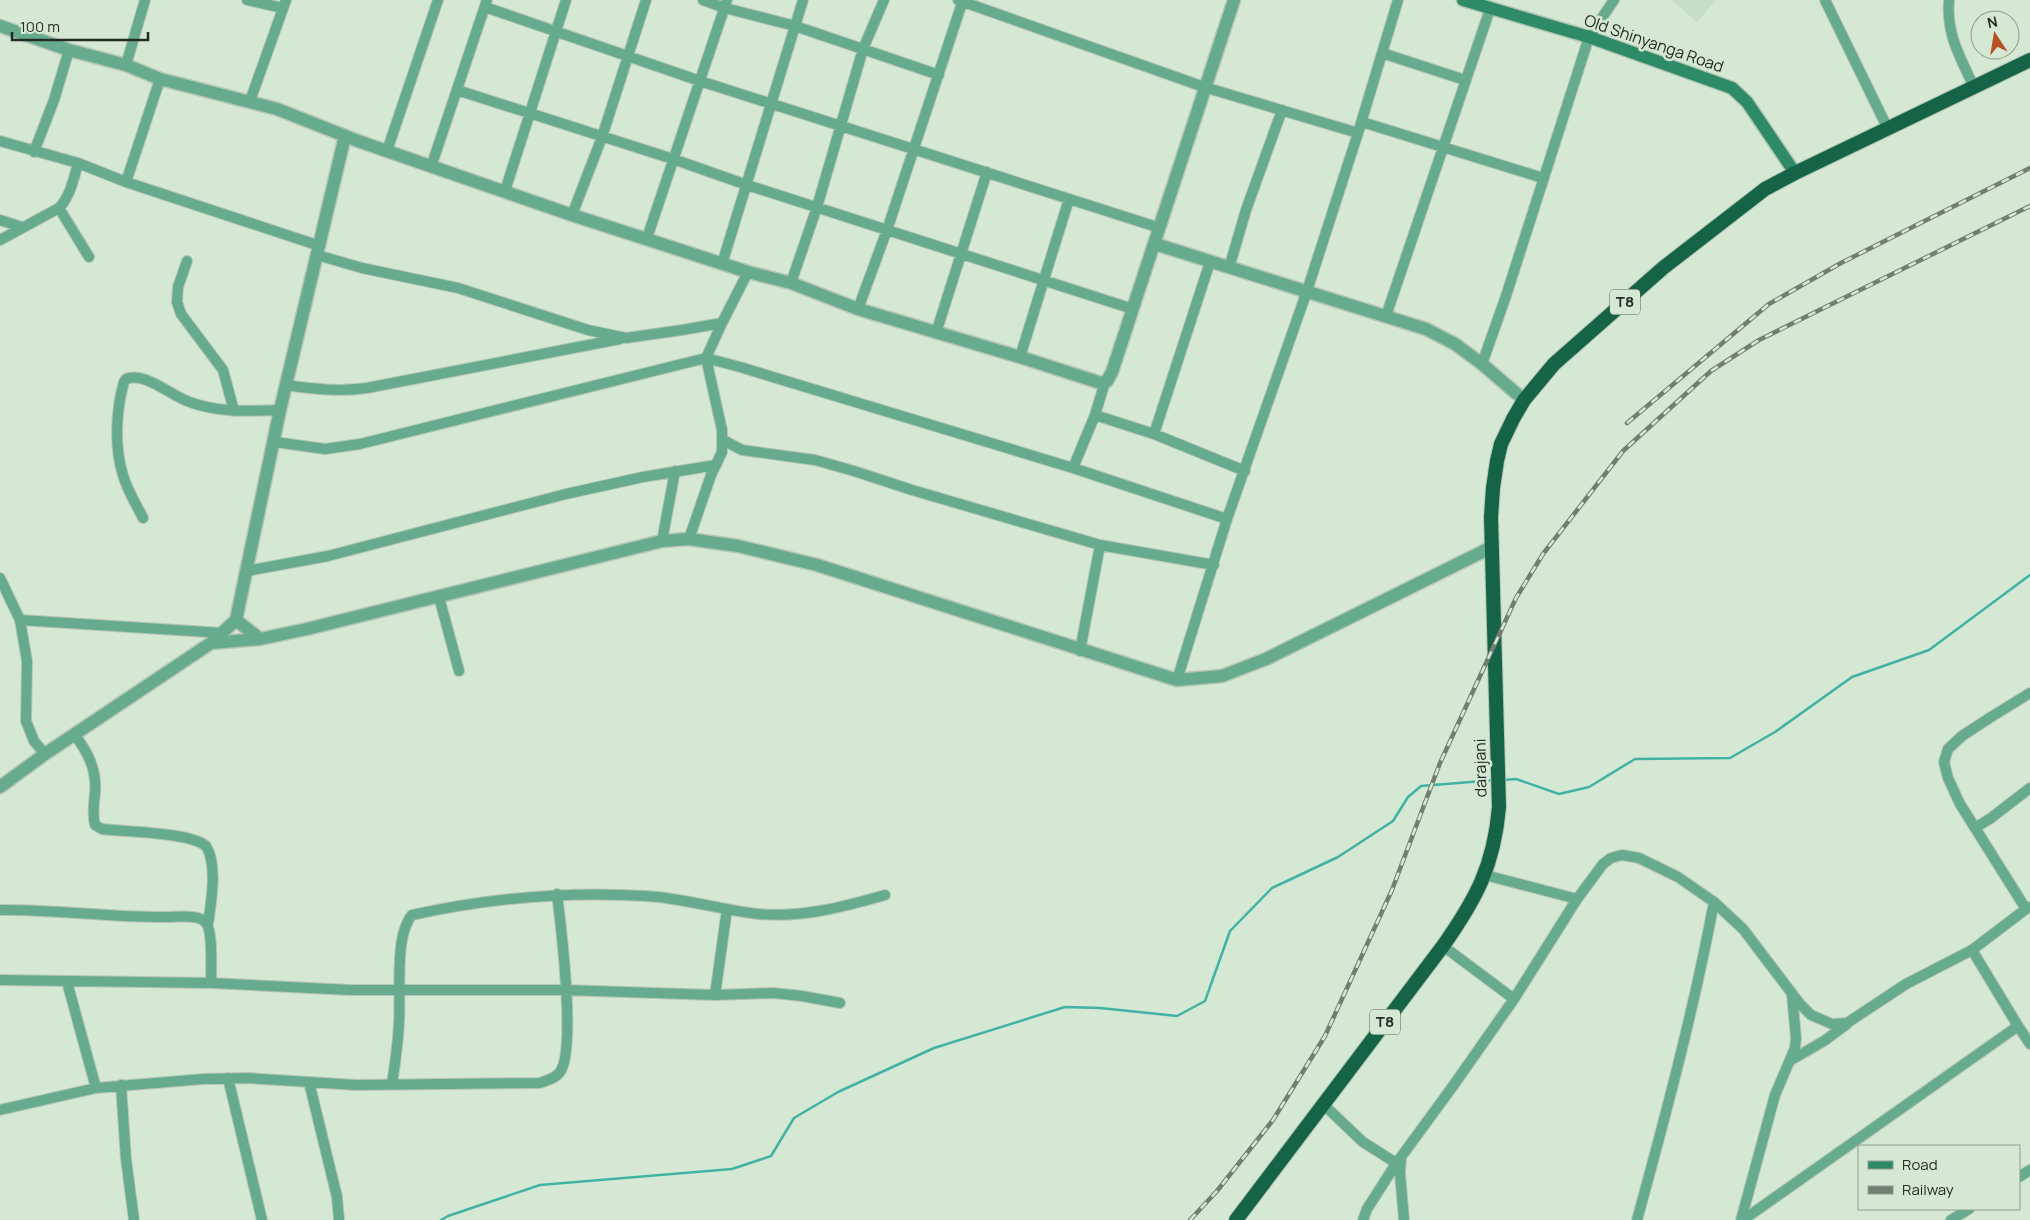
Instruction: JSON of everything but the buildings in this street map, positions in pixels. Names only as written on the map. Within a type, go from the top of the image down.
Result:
[{"type":"highway","name":"T8","points":[[1492,547],[1492,505],[1501,444],[1524,400],[1554,364],[1673,259],[1765,189],[2030,60]]},
{"type":"highway","name":"darajani","points":[[1485,875],[1494,847],[1499,807],[1492,547]]},
{"type":"highway","name":"T8","points":[[1236,1220],[1443,946],[1468,910],[1485,875]]},
{"type":"main road","name":"Old Shinyanga Road","points":[[1463,0],[1589,37],[1732,88],[1747,102],[1795,173]]},
{"type":"street","points":[[126,65],[145,0]]},
{"type":"street","points":[[247,0],[285,4],[250,102]]},
{"type":"street","points":[[387,151],[438,0]]},
{"type":"street","points":[[505,191],[566,0]]},
{"type":"street","points":[[572,215],[602,136],[646,0]]},
{"type":"street","points":[[703,0],[726,4],[939,75]]},
{"type":"street","points":[[722,264],[803,0]]},
{"type":"street","points":[[791,283],[817,207],[863,49],[884,0]]},
{"type":"street","points":[[858,309],[887,230],[939,75],[961,0],[1204,87],[1358,133]]},
{"type":"street","points":[[1073,468],[1095,415],[1105,382],[1112,372],[1234,0]]},
{"type":"street","points":[[1177,680],[1227,520],[1307,291],[1362,122],[1398,0]]},
{"type":"street","points":[[1482,364],[1589,37],[1614,0]]},
{"type":"street","points":[[1825,0],[1888,129]]},
{"type":"street","points":[[1948,0],[1949,29],[1974,86]]},
{"type":"street","points":[[431,167],[486,4],[700,81],[771,102],[840,126],[914,148],[1160,228]]},
{"type":"street","points":[[647,238],[726,4]]},
{"type":"street","points":[[1386,316],[1442,146],[1490,9]]},
{"type":"street","points":[[0,26],[69,50],[126,65],[160,78],[306,119],[345,136],[431,167],[722,264],[791,283],[858,309],[1020,357],[1096,383],[1105,382]]},
{"type":"street","points":[[34,152],[54,100],[69,50]]},
{"type":"street","points":[[1382,53],[1465,80]]},
{"type":"street","points":[[126,182],[160,78]]},
{"type":"street","points":[[457,90],[1132,309]]},
{"type":"street","points":[[1229,268],[1246,210],[1282,110]]},
{"type":"street","points":[[1362,122],[1543,178]]},
{"type":"street","points":[[0,787],[74,734],[211,643],[236,620],[275,442],[280,410],[345,136]]},
{"type":"street","points":[[0,141],[78,163],[362,268],[458,288],[588,330],[626,338]]},
{"type":"street","points":[[0,240],[59,208],[64,203],[70,190],[78,163]]},
{"type":"street","points":[[936,333],[987,172]]},
{"type":"street","points":[[1020,357],[1069,199]]},
{"type":"street","points":[[59,208],[89,257]]},
{"type":"street","points":[[0,220],[22,227]]},
{"type":"street","points":[[1155,244],[1426,329],[1455,344],[1524,400]]},
{"type":"street","points":[[187,261],[178,287],[177,302],[181,314],[223,370],[234,412]]},
{"type":"street","points":[[1154,434],[1210,262]]},
{"type":"street","points":[[689,539],[722,452],[723,440],[706,358],[748,272]]},
{"type":"street","points":[[286,385],[346,391],[367,388],[626,338],[722,322]]},
{"type":"street","points":[[275,442],[325,449],[360,444],[706,358],[740,366],[1073,468],[1227,520]]},
{"type":"street","points":[[143,518],[124,478],[120,461],[117,410],[126,379],[130,377],[140,378],[187,401],[205,407],[234,412],[280,410]]},
{"type":"street","points":[[1095,415],[1154,434],[1245,471]]},
{"type":"street","points":[[723,440],[742,450],[816,460],[1100,545],[1214,565]]},
{"type":"street","points":[[247,571],[328,556],[566,494],[675,471],[716,465]]},
{"type":"street","points":[[662,541],[675,471]]},
{"type":"street","points":[[211,643],[260,639],[439,597],[662,541],[689,539],[738,546],[818,565],[1080,651],[1177,680],[1222,676],[1266,659],[1492,547]]},
{"type":"street","points":[[1080,651],[1100,545]]},
{"type":"street","points":[[0,578],[20,620],[28,661],[26,721],[34,741],[45,754]]},
{"type":"street","points":[[439,597],[459,671]]},
{"type":"street","points":[[20,620],[223,633]]},
{"type":"street","points":[[236,620],[260,639]]},
{"type":"street","points":[[1791,1060],[1824,1041],[1847,1023],[1906,984],[1972,950],[2028,908],[1960,804],[1948,778],[1944,762],[1948,749],[1991,717],[2030,693]]},
{"type":"street","points":[[74,734],[87,751],[92,764],[95,790],[93,818],[95,825],[102,829],[153,833],[188,839],[206,846],[212,863],[212,896],[208,924],[211,948],[211,983]]},
{"type":"street","points":[[1975,828],[2030,788]]},
{"type":"street","points":[[1363,1220],[1367,1209],[1399,1160],[1514,999],[1577,899],[1603,864],[1612,858],[1622,854],[1639,858],[1678,877],[1714,902],[1743,929],[1792,995],[1811,1015],[1832,1024],[1847,1023]]},
{"type":"street","points":[[1485,875],[1577,899]]},
{"type":"street","points":[[0,1110],[96,1088],[228,1078],[356,1085],[540,1083],[554,1078],[560,1073],[566,1051],[565,990],[557,894]]},
{"type":"street","points":[[392,1084],[398,1040],[401,942],[405,924],[412,915],[490,901],[557,894],[647,896],[685,899],[727,909],[785,915],[842,907],[885,895]]},
{"type":"street","points":[[1637,1220],[1677,1074],[1701,973],[1714,902]]},
{"type":"street","points":[[0,910],[31,909],[183,917],[204,920],[208,924]]},
{"type":"street","points":[[715,995],[727,909]]},
{"type":"street","points":[[1443,946],[1514,999]]},
{"type":"street","points":[[1972,950],[2030,1044]]},
{"type":"street","points":[[0,980],[211,983],[350,990],[401,988],[565,990],[715,995],[773,993],[840,1003]]},
{"type":"street","points":[[68,982],[96,1088]]},
{"type":"street","points":[[1742,1220],[1776,1095],[1791,1060],[1796,1038],[1792,995]]},
{"type":"street","points":[[1742,1220],[2018,1026]]},
{"type":"street","points":[[228,1078],[262,1220]]},
{"type":"street","points":[[309,1082],[337,1197],[339,1220]]},
{"type":"street","points":[[121,1085],[126,1159],[134,1220]]},
{"type":"street","points":[[1323,1104],[1363,1142],[1399,1160]]},
{"type":"street","points":[[1399,1160],[1404,1220]]},
{"type":"street","points":[[1951,1220],[1967,1210]]},
{"type":"shaded area","points":[[1671,0],[1716,0],[1697,22]]},
{"type":"waterway","points":[[1503,780],[1516,779],[1559,794],[1589,787],[1635,759],[1730,758],[1775,732],[1852,677],[1929,650],[2030,575]]},
{"type":"waterway","points":[[441,1220],[540,1185],[732,1169],[771,1156],[794,1118],[838,1092],[934,1048],[1065,1007],[1100,1008],[1177,1016],[1205,1001],[1230,931],[1272,888],[1338,857],[1393,821],[1408,797],[1421,786],[1495,780]]},
{"type":"railway","points":[[1627,423],[1769,304],[1841,263],[2030,168]]},
{"type":"railway","points":[[1190,1220],[1217,1191],[1273,1120],[1325,1036],[1392,890],[1440,763],[1516,598],[1543,554],[1623,451],[1711,371],[1759,340],[2030,206]]}]
